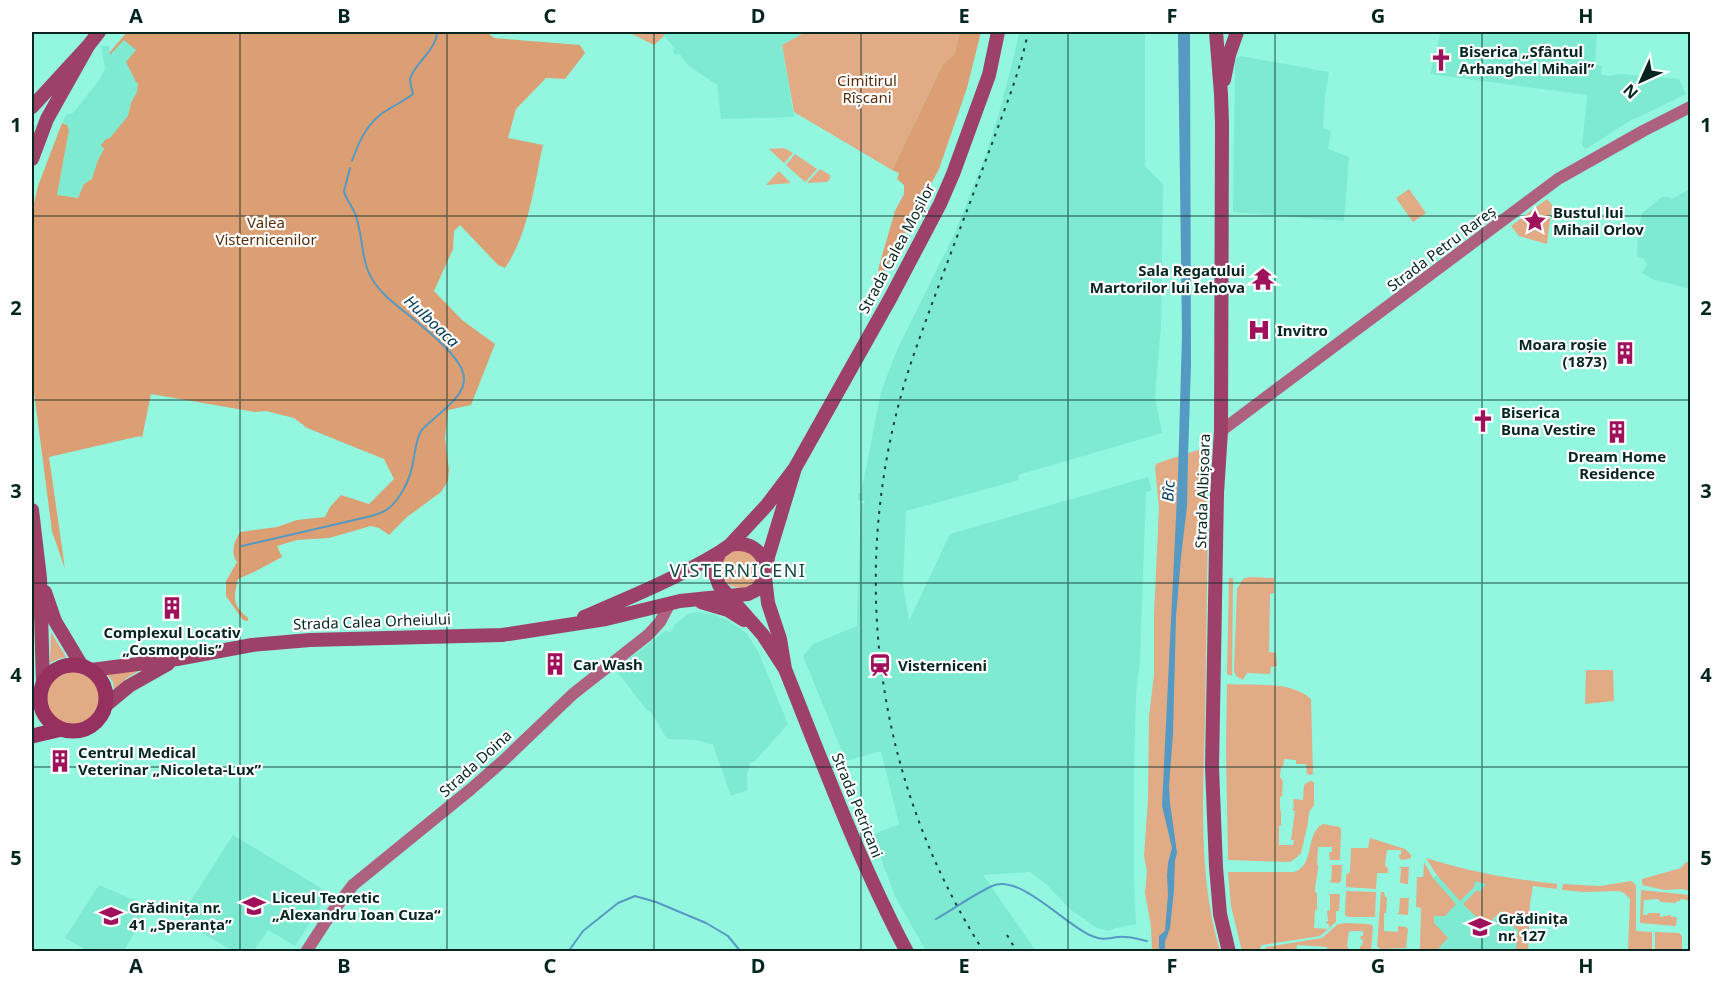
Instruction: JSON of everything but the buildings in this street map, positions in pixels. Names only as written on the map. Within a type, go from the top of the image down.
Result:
[{"type":"highway","points":[[73,665],[87,668],[99,676],[104,685],[106,705],[101,716],[91,726],[74,731],[62,729],[51,723],[44,713],[38,691],[55,670],[73,665]]},
{"type":"highway","points":[[32,736],[62,729]]},
{"type":"main road","points":[[32,107],[99,32]]},
{"type":"main road","name":"Strada Calea Moșilor","points":[[795,468],[891,297],[940,204],[986,85],[998,32]]},
{"type":"main road","name":"Strada Albișoara","points":[[1216,32],[1221,94],[1221,431],[1212,767],[1220,914],[1229,951]]},
{"type":"main road","points":[[1221,94],[1229,55],[1237,32]]},
{"type":"main road","points":[[32,159],[47,119],[88,46]]},
{"type":"main road","name":"Strada Petru Rareș","points":[[1221,431],[1558,179],[1690,107]]},
{"type":"main road","points":[[765,572],[764,560],[759,552],[752,547],[737,543],[725,549],[714,564],[719,585],[728,596],[748,594],[756,590],[765,572],[795,468]]},
{"type":"main road","name":"Strada Calea Orheiului","points":[[569,624],[641,593],[725,549],[767,505],[795,468]]},
{"type":"main road","points":[[32,510],[40,578],[38,691]]},
{"type":"main road","name":"Strada Petricani","points":[[765,572],[768,603],[780,639],[785,669]]},
{"type":"main road","points":[[40,578],[55,621],[69,647],[87,668]]},
{"type":"main road","name":"Strada Calea Orheiului","points":[[87,668],[177,659],[252,645],[310,640],[486,636],[606,619],[670,603],[728,596]]},
{"type":"main road","name":"Strada Petricani","points":[[728,596],[756,626],[785,669],[853,838],[880,900],[907,951]]},
{"type":"main road","points":[[692,600],[728,610],[756,626]]},
{"type":"main road","name":"Strada Doina","points":[[306,951],[353,885],[471,789],[573,694],[648,634],[660,622],[670,603]]},
{"type":"main road","name":"Strada Calea Orheiului","points":[[106,705],[142,677],[177,659]]},
{"type":"shaded area","points":[[628,32],[806,32],[782,45],[794,117],[721,119],[717,85],[689,66],[679,53],[676,55],[673,52],[675,48],[664,36],[654,45]]},
{"type":"shaded area","points":[[1019,32],[1145,32],[1145,166],[1163,184],[1161,325],[1155,398],[1162,433],[1018,475],[1019,480],[906,511],[903,584],[909,621],[950,534],[1148,477],[1152,490],[1146,492],[1140,660],[1136,694],[1134,884],[1136,924],[1109,931],[1097,928],[1071,910],[1046,884],[1030,872],[983,875],[1036,951],[926,951],[895,896],[872,835],[899,824],[881,751],[846,761],[803,656],[813,644],[857,626],[861,504],[865,503],[858,500],[858,493],[861,493],[881,392],[897,350],[955,233],[986,154],[999,113]]},
{"type":"shaded area","points":[[1441,32],[1597,32],[1595,64],[1602,66],[1601,74],[1679,79],[1686,94],[1631,120],[1586,149],[1582,146],[1587,95],[1430,74]]},
{"type":"shaded area","points":[[124,40],[136,50],[137,93],[129,109],[129,116],[110,138],[98,160],[92,179],[84,184],[78,198],[57,195],[69,130],[65,123],[62,123],[66,115],[73,113],[100,79],[105,68],[101,46],[109,46],[110,54]]},
{"type":"shaded area","points":[[1241,56],[1329,72],[1323,128],[1331,131],[1328,149],[1349,157],[1344,221],[1233,212],[1235,62],[1236,58]]},
{"type":"shaded area","points":[[1690,189],[1690,289],[1652,279],[1642,273],[1647,265],[1644,259],[1637,256],[1642,213],[1662,197],[1672,199]]},
{"type":"shaded area","points":[[697,612],[725,619],[747,634],[758,651],[788,724],[755,761],[750,763],[747,790],[731,796],[713,745],[697,740],[667,739],[651,712],[646,709],[618,673],[619,667],[665,631],[669,632],[688,614]]},
{"type":"shaded area","name":"Liceul Teoretic „Alexandru Ioan Cuza“","points":[[233,835],[329,893],[295,946],[268,930],[254,951],[233,951],[179,919]]},
{"type":"shaded area","name":"Grădinița nr. 127","points":[[1434,876],[1533,886],[1528,951],[1429,952]]},
{"type":"shaded area","name":"Grădinița nr. 41 „Speranța”","points":[[99,885],[149,906],[124,951],[88,951],[65,938]]},
{"type":"green space","name":"Valea Visternicenilor","points":[[127,32],[487,32],[494,38],[580,45],[585,53],[565,79],[546,78],[516,109],[508,138],[543,145],[525,224],[520,240],[505,268],[498,265],[460,225],[454,231],[453,249],[434,291],[462,320],[495,344],[471,405],[448,410],[445,438],[448,481],[441,492],[407,517],[389,535],[371,526],[329,538],[297,540],[277,546],[282,557],[238,579],[235,600],[248,621],[243,620],[226,596],[226,581],[237,562],[234,547],[240,532],[277,527],[297,520],[325,517],[330,507],[341,495],[369,504],[394,479],[384,459],[307,428],[294,418],[266,411],[255,412],[151,394],[142,438],[140,436],[49,457],[65,569],[52,531],[32,377],[32,212],[38,186],[62,123],[67,125],[69,130],[57,195],[78,198],[84,184],[92,179],[104,149],[101,145],[110,138],[128,116],[138,83],[126,62],[136,50],[124,40],[110,55]]},
{"type":"green space","points":[[628,32],[664,32],[664,36],[654,45]]},
{"type":"green space","name":"Cimitirul Rîșcani","points":[[806,32],[960,32],[954,55],[943,64],[892,170],[794,112],[782,45]]},
{"type":"green space","points":[[960,32],[981,32],[967,88],[939,169],[878,284],[879,266],[895,211],[904,194],[904,185],[897,179],[899,173],[892,170],[943,64],[954,55]]},
{"type":"green space","points":[[784,148],[793,153],[784,163],[769,149]]},
{"type":"green space","points":[[795,154],[817,169],[805,182],[786,165]]},
{"type":"green space","points":[[820,169],[830,175],[830,179],[827,182],[807,183]]},
{"type":"green space","points":[[779,171],[791,183],[766,185]]},
{"type":"green space","points":[[1409,189],[1426,213],[1413,222],[1396,198]]},
{"type":"green space","points":[[1547,199],[1552,205],[1547,244],[1519,236],[1511,226]]},
{"type":"green space","points":[[1204,448],[1207,455],[1207,488],[1204,489],[1204,496],[1208,499],[1208,519],[1204,837],[1208,895],[1220,951],[1152,951],[1151,926],[1145,893],[1147,871],[1144,856],[1148,798],[1149,716],[1154,675],[1159,507],[1155,468],[1156,464]]},
{"type":"green space","points":[[740,550],[753,556],[759,569],[753,582],[740,588],[727,582],[721,569],[727,556]]},
{"type":"green space","points":[[1249,577],[1274,578],[1274,593],[1270,594],[1269,652],[1276,653],[1277,666],[1271,667],[1270,674],[1247,673],[1243,680],[1236,676],[1234,671],[1237,589],[1243,579]]},
{"type":"green space","points":[[1229,578],[1233,578],[1232,676],[1227,674]]},
{"type":"green space","points":[[51,632],[66,657],[50,663]]},
{"type":"green space","points":[[143,668],[114,690],[113,682],[106,673]]},
{"type":"green space","points":[[1586,670],[1613,670],[1614,701],[1585,704]]},
{"type":"green space","points":[[73,672],[83,674],[91,680],[97,688],[99,698],[97,708],[91,716],[83,722],[73,724],[63,722],[55,716],[49,708],[47,698],[49,688],[55,680],[63,674]]},
{"type":"green space","points":[[1227,684],[1282,686],[1311,699],[1313,774],[1307,774],[1306,764],[1296,764],[1296,760],[1284,759],[1283,767],[1281,767],[1280,777],[1283,781],[1280,797],[1279,845],[1293,845],[1294,840],[1291,840],[1295,811],[1292,810],[1293,799],[1303,800],[1304,785],[1310,781],[1314,782],[1314,805],[1309,812],[1301,853],[1290,862],[1228,860]]},
{"type":"green space","points":[[1323,824],[1340,827],[1341,830],[1340,860],[1330,860],[1329,852],[1332,852],[1332,847],[1318,847],[1315,891],[1317,910],[1315,910],[1314,928],[1328,929],[1320,936],[1262,945],[1259,951],[1242,951],[1231,906],[1228,872],[1294,872],[1305,863],[1314,835]]},
{"type":"green space","points":[[1370,838],[1405,849],[1411,858],[1400,859],[1401,850],[1387,850],[1385,864],[1388,873],[1377,873],[1376,889],[1346,887],[1346,875],[1350,872],[1351,848],[1368,848]]},
{"type":"green space","points":[[1426,858],[1491,874],[1557,884],[1557,889],[1533,886],[1528,951],[1516,951],[1518,929],[1515,929],[1512,921],[1501,911],[1486,926],[1463,904],[1477,890],[1480,892],[1486,884],[1475,881],[1474,887],[1460,901],[1436,874]]},
{"type":"green space","points":[[1690,861],[1690,891],[1664,890],[1642,885],[1642,879],[1681,868]]},
{"type":"green space","points":[[1424,862],[1433,878],[1456,904],[1445,916],[1434,916],[1434,923],[1448,938],[1436,951],[1413,951],[1413,949],[1420,949],[1421,908],[1416,907],[1417,877],[1423,877]]},
{"type":"green space","points":[[1329,865],[1342,865],[1339,883],[1328,882],[1331,881],[1332,866]]},
{"type":"green space","points":[[1398,867],[1409,867],[1408,884],[1400,883],[1401,868]]},
{"type":"green space","points":[[1631,881],[1636,885],[1636,931],[1652,932],[1652,951],[1628,951],[1630,899],[1624,893],[1562,890],[1563,884],[1600,886]]},
{"type":"green space","points":[[1641,890],[1690,895],[1690,904],[1687,900],[1680,899],[1676,903],[1661,902],[1658,899],[1644,900],[1643,915],[1660,913],[1660,917],[1671,915],[1671,917],[1677,917],[1676,926],[1640,923]]},
{"type":"green space","points":[[1346,891],[1376,892],[1375,917],[1345,915]]},
{"type":"green space","points":[[1381,892],[1384,892],[1387,897],[1384,931],[1398,932],[1398,926],[1406,927],[1408,929],[1406,948],[1380,949],[1377,946]]},
{"type":"green space","points":[[1328,894],[1339,894],[1339,911],[1336,911],[1336,922],[1329,928],[1329,924],[1326,923],[1328,921],[1327,911],[1330,910],[1330,895]]},
{"type":"green space","points":[[1400,898],[1409,898],[1408,915],[1396,914],[1399,913]]},
{"type":"green space","points":[[1338,924],[1373,926],[1371,951],[1360,949],[1363,931],[1349,931],[1347,946],[1350,951],[1327,951],[1327,947],[1297,945],[1296,951],[1263,951],[1267,947],[1322,938]]},
{"type":"green space","points":[[1655,932],[1679,933],[1682,936],[1682,951],[1655,951]]},
{"type":"water","points":[[1178,32],[1190,32],[1191,365],[1187,506],[1176,616],[1173,734],[1169,786],[1177,853],[1170,928],[1165,942],[1165,951],[1159,952],[1159,936],[1165,931],[1168,863],[1172,848],[1162,806],[1178,476],[1182,335]]},
{"type":"waterway","name":"Hulboaca","points":[[352,161],[370,125],[384,112],[413,94],[410,79],[433,45],[437,32]]},
{"type":"waterway","name":"Hulboaca","points":[[242,546],[370,516],[386,510],[397,500],[406,484],[421,431],[454,401],[463,387],[462,369],[455,358],[432,334],[386,296],[371,277],[364,258],[356,216],[344,191],[350,168]]},
{"type":"waterway","points":[[936,919],[992,886],[1003,884],[1029,893],[1092,936],[1103,939],[1126,937],[1147,941]]},
{"type":"waterway","points":[[568,952],[583,931],[618,903],[635,896],[656,902],[706,923],[728,936],[741,952]]},
{"type":"railway","points":[[984,952],[945,883],[915,810],[893,735],[880,659],[876,582],[880,504],[893,427],[915,351],[1009,99],[1028,32]]},
{"type":"railway","points":[[1007,935],[1017,952]]},
{"type":"place","name":"Biserica „Sfântul Arhanghel Mihail”","points":[[1441,60]]},
{"type":"place","name":"Bustul lui Mihail Orlov","points":[[1535,221]]},
{"type":"place","name":"Sala Regatului Martorilor lui Iehova","points":[[1263,279]]},
{"type":"place","name":"Invitro","points":[[1259,330]]},
{"type":"place","name":"Moara roșie (1873)","points":[[1625,353]]},
{"type":"place","name":"Biserica Buna Vestire","points":[[1483,421]]},
{"type":"place","name":"Dream Home Residence","points":[[1617,432]]},
{"type":"place","name":"Complexul Locativ „Cosmopolis”","points":[[172,608]]},
{"type":"place","name":"Car Wash","points":[[555,664]]},
{"type":"place","name":"Visterniceni","points":[[880,665]]},
{"type":"place","name":"Centrul Medical Veterinar „Nicoleta-Lux”","points":[[60,761]]},
{"type":"place","name":"Liceul Teoretic „Alexandru Ioan Cuza“","points":[[254,906]]},
{"type":"place","name":"Grădinița nr. 41 „Speranța”","points":[[111,916]]},
{"type":"place","name":"Grădinița nr. 127","points":[[1480,927]]},
{"type":"district","name":"VISTERNICENI","points":[[738,570]]},
{"type":"water label","name":"Bîc","points":[[1168,491]]}]
